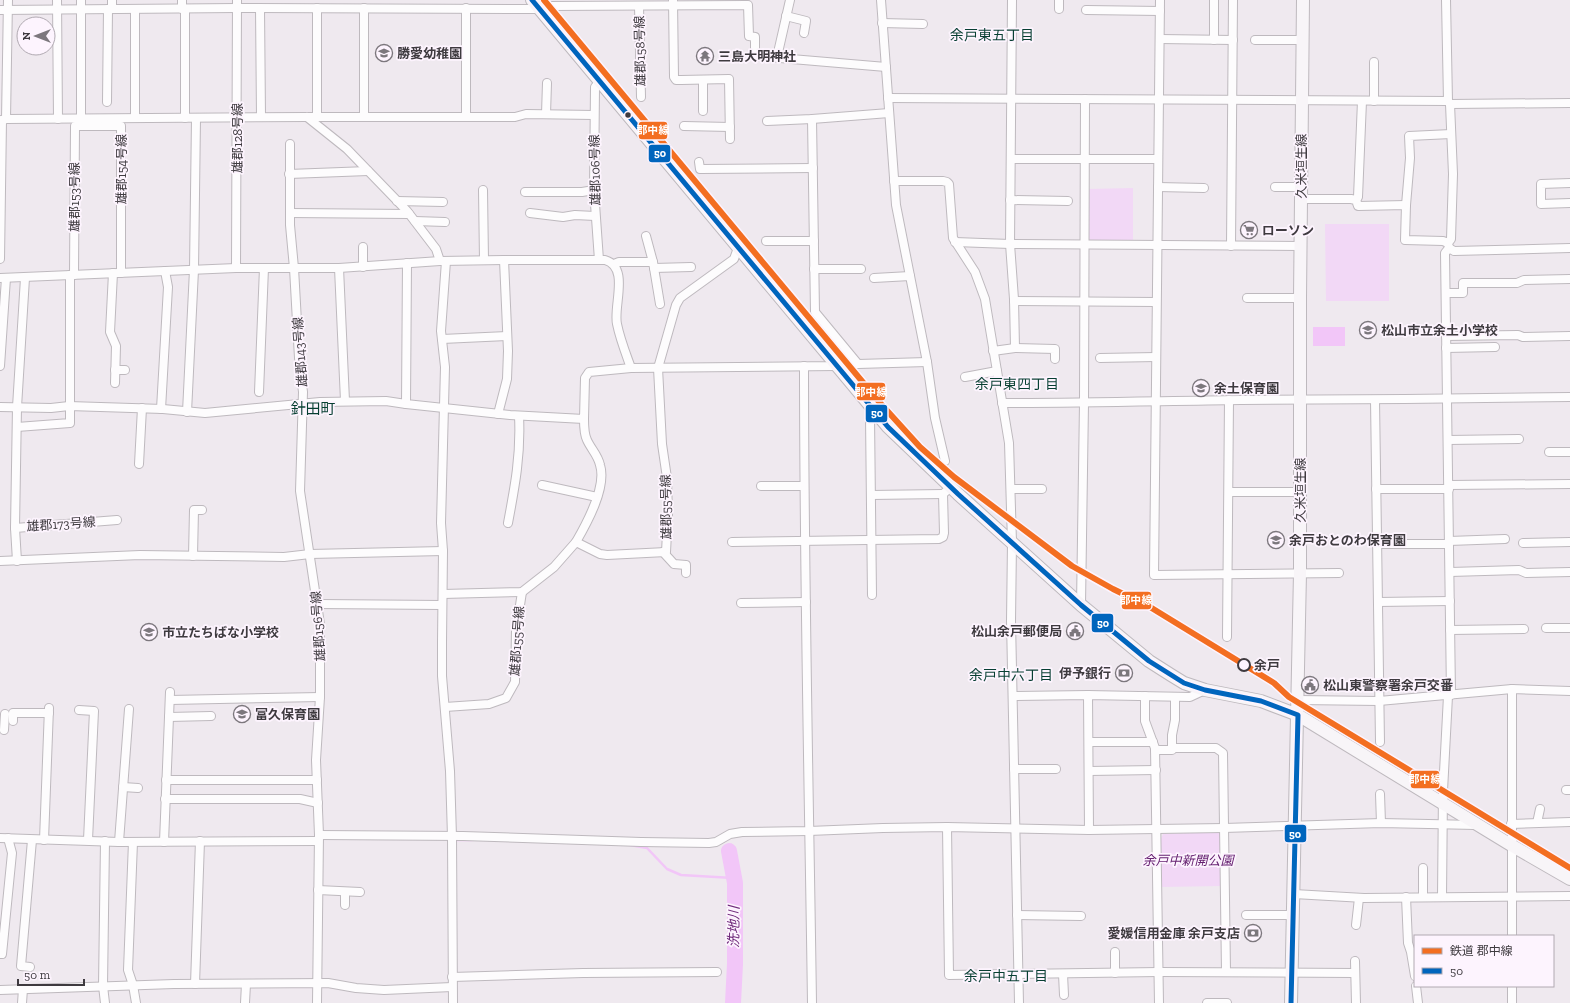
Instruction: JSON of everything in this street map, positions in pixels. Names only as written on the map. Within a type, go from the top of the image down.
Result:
[{"type":"main road","name":"久米垣生線","points":[[1291,1003],[1300,574],[1302,0]]},
{"type":"main road","points":[[535,4],[888,427],[947,491],[1012,542],[1081,605],[1149,661],[1184,683],[1205,690],[1261,701],[1298,715],[1443,802],[1511,845],[1570,879]]},
{"type":"street","points":[[0,258],[4,10],[8,0]]},
{"type":"street","points":[[58,0],[58,119]]},
{"type":"street","points":[[81,0],[81,122]]},
{"type":"street","points":[[107,102],[110,9],[112,0]]},
{"type":"street","points":[[157,0],[157,9]]},
{"type":"street","points":[[777,57],[790,0]]},
{"type":"street","points":[[880,0],[896,204],[927,362],[935,418],[945,461]]},
{"type":"street","points":[[1012,0],[1010,244],[1014,301],[1015,348]]},
{"type":"street","points":[[1160,0],[1154,575],[1338,573]]},
{"type":"street","points":[[1214,0],[1214,40]]},
{"type":"street","points":[[1231,246],[1233,0]]},
{"type":"street","points":[[1442,897],[1444,824],[1443,802],[1450,695],[1450,572],[1445,253],[1451,239],[1453,174],[1446,0]]},
{"type":"street","points":[[4,10],[157,9],[206,4],[237,4],[260,8],[317,8],[359,5],[466,8],[535,4],[550,6],[571,3],[627,3],[639,6],[673,3],[728,3],[748,5],[749,36],[755,37],[755,56],[886,67]]},
{"type":"street","points":[[673,3],[674,77],[676,80],[728,79],[730,139]]},
{"type":"street","name":"雄郡128号線","points":[[236,268],[237,4]]},
{"type":"street","points":[[359,5],[364,117]]},
{"type":"street","points":[[183,6],[185,118]]},
{"type":"street","name":"雄郡158号線","points":[[639,6],[640,97]]},
{"type":"street","points":[[260,8],[261,117]]},
{"type":"street","points":[[317,8],[317,117]]},
{"type":"street","points":[[466,8],[466,117]]},
{"type":"street","points":[[135,9],[136,118]]},
{"type":"street","points":[[1086,10],[1160,10]]},
{"type":"street","points":[[786,16],[806,22],[804,33]]},
{"type":"street","points":[[882,23],[923,24]]},
{"type":"street","points":[[1160,39],[1233,40]]},
{"type":"street","points":[[1255,40],[1302,40]]},
{"type":"street","points":[[1374,62],[1374,101]]},
{"type":"street","points":[[703,80],[703,111]]},
{"type":"street","name":"雄郡106号線","points":[[599,82],[595,87],[594,115],[594,190],[599,260]]},
{"type":"street","points":[[546,114],[547,83]]},
{"type":"street","points":[[888,98],[1570,103]]},
{"type":"street","points":[[1081,605],[1085,302],[1085,99]]},
{"type":"street","points":[[1362,101],[1358,197],[1356,200],[1358,206],[1406,206]]},
{"type":"street","points":[[767,121],[889,113]]},
{"type":"street","points":[[3,120],[58,119],[81,122],[136,118],[515,117],[526,114],[594,115]]},
{"type":"street","points":[[307,117],[347,149],[397,201],[415,221],[443,261],[442,339],[445,367],[441,523],[443,551],[442,676],[452,837],[453,1003]]},
{"type":"street","points":[[187,412],[194,270],[196,118]]},
{"type":"street","points":[[812,119],[815,312],[858,364]]},
{"type":"street","name":"雄郡154号線","points":[[81,122],[121,126],[117,273]]},
{"type":"street","name":"雄郡153号線","points":[[72,275],[75,126],[81,122]]},
{"type":"street","points":[[692,135],[688,126],[730,127]]},
{"type":"street","points":[[1451,134],[1409,136],[1410,158],[1405,240],[1443,240],[1454,250],[1570,248]]},
{"type":"street","name":"雄郡143号線","points":[[290,144],[290,213],[303,403],[300,491],[310,554]]},
{"type":"street","points":[[1011,159],[1158,159]]},
{"type":"street","points":[[699,162],[700,169],[813,168]]},
{"type":"street","points":[[289,174],[368,171]]},
{"type":"street","points":[[894,181],[947,182],[950,188],[951,230],[953,238],[975,272],[981,285],[987,310],[992,351],[997,371],[1009,443],[1012,542],[1011,621],[1019,1003]]},
{"type":"street","points":[[1570,183],[1541,184],[1540,204],[1570,204]]},
{"type":"street","points":[[1158,187],[1204,188]]},
{"type":"street","points":[[1275,187],[1301,193],[1356,200]]},
{"type":"street","points":[[525,192],[560,188],[594,190]]},
{"type":"street","points":[[483,190],[484,260]]},
{"type":"street","points":[[1010,200],[1068,201]]},
{"type":"street","points":[[397,201],[443,202]]},
{"type":"street","points":[[290,213],[409,214]]},
{"type":"street","points":[[530,213],[563,217],[575,215],[595,216]]},
{"type":"street","points":[[415,221],[445,222]]},
{"type":"street","points":[[646,236],[654,265],[660,304]]},
{"type":"street","points":[[766,241],[814,240]]},
{"type":"street","points":[[955,242],[1157,246],[1301,246]]},
{"type":"street","points":[[363,247],[363,267]]},
{"type":"street","name":"雄郡55号線","points":[[576,542],[600,554],[607,555],[666,552],[668,514],[667,478],[662,444],[658,368],[676,305],[680,298],[734,259],[738,248]]},
{"type":"street","points":[[0,366],[3,278],[236,268],[339,268],[443,261],[484,260],[599,260],[614,264],[619,262],[691,267]]},
{"type":"street","points":[[498,414],[507,380],[508,351],[504,260]]},
{"type":"street","points":[[406,404],[407,263]]},
{"type":"street","points":[[614,264],[619,282],[617,325],[631,368]]},
{"type":"street","points":[[259,392],[264,268]]},
{"type":"street","points":[[339,268],[344,401]]},
{"type":"street","points":[[814,269],[861,269]]},
{"type":"street","points":[[161,409],[168,287],[165,271]]},
{"type":"street","points":[[115,384],[116,346],[110,332],[117,273]]},
{"type":"street","points":[[17,427],[70,423],[69,406],[72,275]]},
{"type":"street","points":[[874,278],[910,276]]},
{"type":"street","points":[[15,528],[17,407],[25,278]]},
{"type":"street","points":[[1446,293],[1463,293],[1463,283],[1517,283],[1524,280],[1570,279]]},
{"type":"street","points":[[1247,298],[1300,298]]},
{"type":"street","points":[[1014,301],[1156,302]]},
{"type":"street","points":[[442,339],[507,336]]},
{"type":"street","points":[[1446,336],[1570,336]]},
{"type":"street","points":[[1446,348],[1495,347]]},
{"type":"street","points":[[992,351],[1015,348],[1055,350],[1055,360]]},
{"type":"street","points":[[1100,358],[1156,357]]},
{"type":"street","points":[[443,594],[522,592],[554,567],[576,542],[597,497],[601,482],[600,465],[586,439],[584,419],[585,385],[587,374],[592,371],[631,368],[837,366],[927,362]]},
{"type":"street","points":[[804,366],[804,541],[812,1003]]},
{"type":"street","points":[[115,370],[125,370]]},
{"type":"street","points":[[965,377],[997,371]]},
{"type":"street","points":[[1002,403],[1300,399],[1448,400],[1570,397]]},
{"type":"street","points":[[1227,637],[1229,400]]},
{"type":"street","points":[[1375,400],[1380,742]]},
{"type":"street","points":[[0,407],[51,408],[69,406],[216,412],[303,403],[386,401],[519,416],[584,419]]},
{"type":"street","points":[[139,464],[142,408]]},
{"type":"street","points":[[872,595],[870,417],[874,410]]},
{"type":"street","points":[[508,523],[518,471],[520,435],[519,416]]},
{"type":"street","points":[[1448,440],[1519,439]]},
{"type":"street","points":[[1549,452],[1570,452]]},
{"type":"street","points":[[1376,489],[1570,484]]},
{"type":"street","points":[[542,485],[597,497]]},
{"type":"street","points":[[760,486],[804,486]]},
{"type":"street","points":[[1011,489],[1042,489]]},
{"type":"street","points":[[732,542],[939,539],[943,537],[947,491],[871,495]]},
{"type":"street","points":[[1229,492],[1300,492]]},
{"type":"street","points":[[193,556],[194,510],[202,510]]},
{"type":"street","name":"雄郡173号線","points":[[17,561],[15,528],[117,520]]},
{"type":"street","points":[[1377,544],[1506,539]]},
{"type":"street","points":[[1523,543],[1570,542]]},
{"type":"street","points":[[0,561],[140,555],[284,557],[310,554],[443,551]]},
{"type":"street","points":[[663,552],[674,564],[686,565],[686,573]]},
{"type":"street","name":"雄郡156号線","points":[[310,554],[320,624],[320,697],[317,732],[317,1003]]},
{"type":"street","points":[[1450,572],[1519,570],[1526,573],[1570,572]]},
{"type":"street","name":"雄郡155号線","points":[[445,707],[489,704],[506,698],[515,682],[516,631],[522,592]]},
{"type":"street","points":[[1378,602],[1450,601]]},
{"type":"street","points":[[741,602],[806,602]]},
{"type":"street","points":[[318,604],[442,605]]},
{"type":"street","points":[[1546,628],[1570,628]]},
{"type":"street","points":[[1450,630],[1524,629]]},
{"type":"street","points":[[1013,696],[1088,695],[1190,697],[1205,690]]},
{"type":"street","points":[[1298,700],[1379,702],[1512,690],[1570,691]]},
{"type":"street","points":[[1512,690],[1512,935]]},
{"type":"street","points":[[1088,695],[1089,830]]},
{"type":"street","points":[[164,842],[170,696],[320,697]]},
{"type":"street","points":[[1144,696],[1145,721],[1154,746],[1156,770],[1159,1003]]},
{"type":"street","points":[[1172,748],[1172,734],[1175,720],[1175,697]]},
{"type":"street","points":[[119,842],[129,709]]},
{"type":"street","points":[[79,710],[94,712],[88,840]]},
{"type":"street","points":[[4,730],[6,720],[13,713],[49,711],[44,840]]},
{"type":"street","points":[[169,717],[211,716]]},
{"type":"street","points":[[1089,742],[1154,746],[1172,750],[1172,748],[1216,748],[1223,753],[1226,972]]},
{"type":"street","points":[[1014,769],[1056,769]]},
{"type":"street","points":[[1089,770],[1156,770]]},
{"type":"street","points":[[166,780],[317,780]]},
{"type":"street","points":[[123,787],[138,788]]},
{"type":"street","points":[[1380,794],[1381,823]]},
{"type":"street","points":[[165,799],[300,799],[318,803]]},
{"type":"street","points":[[1540,809],[1540,823],[1542,832]]},
{"type":"street","points":[[1511,824],[1570,822]]},
{"type":"street","points":[[4,838],[32,840],[164,842],[318,838],[452,837],[709,843],[716,842],[736,832],[947,827],[1089,830],[1295,827],[1381,823],[1478,825]]},
{"type":"street","points":[[947,827],[949,975],[1159,972],[1355,973]]},
{"type":"street","points":[[0,954],[2,954],[3,921],[12,853],[4,838]]},
{"type":"street","points":[[30,967],[21,966],[32,840]]},
{"type":"street","points":[[105,841],[103,986],[105,1003]]},
{"type":"street","points":[[195,984],[200,841]]},
{"type":"street","points":[[132,842],[135,886],[133,934],[128,970],[136,1003]]},
{"type":"street","points":[[1423,868],[1423,897]]},
{"type":"street","points":[[1,876],[10,877]]},
{"type":"street","points":[[28,889],[36,890]]},
{"type":"street","points":[[318,890],[360,892]]},
{"type":"street","points":[[345,892],[345,905]]},
{"type":"street","points":[[1294,894],[1359,898],[1406,896],[1570,896]]},
{"type":"street","points":[[1406,896],[1408,943],[1414,970]]},
{"type":"street","points":[[1356,925],[1359,898]]},
{"type":"street","points":[[1017,915],[1081,916]]},
{"type":"street","points":[[1246,915],[1293,915]]},
{"type":"street","points":[[24,930],[33,930]]},
{"type":"street","points":[[1115,952],[1115,973]]},
{"type":"street","points":[[1355,961],[1356,1003]]},
{"type":"street","points":[[452,977],[583,973],[717,972]]},
{"type":"street","points":[[1063,974],[1064,995]]},
{"type":"street","points":[[0,990],[103,986],[318,983],[384,990],[452,987]]},
{"type":"street","points":[[245,1003],[246,984]]},
{"type":"street","points":[[1416,987],[1418,1003]]},
{"type":"street","points":[[1512,987],[1512,1003]]},
{"type":"street","points":[[22,1003],[23,989]]},
{"type":"street","points":[[1207,1003],[1227,1003]]},
{"type":"green space","points":[[1133,188],[1133,242],[1087,242],[1087,189]]},
{"type":"green space","points":[[1325,224],[1389,224],[1389,301],[1326,301]]},
{"type":"green space","name":"余戸中新開公園","points":[[1218,832],[1222,834],[1222,886],[1161,887],[1161,839],[1163,834]]},
{"type":"shaded area","points":[[1313,327],[1345,327],[1345,346],[1313,346]]},
{"type":"waterway","points":[[454,840],[472,840]]},
{"type":"waterway","points":[[630,845],[647,848],[667,869],[681,875],[733,878]]},
{"type":"waterway","name":"洗地川","points":[[729,851],[735,883],[735,964],[733,1003]]},
{"type":"rail line","name":"郡中線","points":[[544,0],[881,404],[920,447],[954,477],[1072,566],[1113,589],[1150,607],[1274,683],[1289,697],[1570,868]]},
{"type":"transit line","name":"50","points":[[532,0],[888,427],[958,494],[1081,605],[1149,661],[1184,683],[1205,690],[1261,701],[1298,715],[1291,1003]]},
{"type":"place","name":"勝愛幼稚園","points":[[384,53]]},
{"type":"place","name":"三島大明神社","points":[[705,56]]},
{"type":"place","name":"ローソン","points":[[1249,230]]},
{"type":"place","name":"松山市立余土小学校","points":[[1368,330]]},
{"type":"place","name":"余土保育園","points":[[1201,388]]},
{"type":"place","name":"余戸おとのわ保育園","points":[[1276,540]]},
{"type":"place","name":"松山余戸郵便局","points":[[1075,631]]},
{"type":"place","name":"市立たちばな小学校","points":[[149,632]]},
{"type":"place","name":"余戸","points":[[1244,665]]},
{"type":"place","name":"伊予銀行","points":[[1124,673]]},
{"type":"place","name":"松山東警察署余戸交番","points":[[1310,685]]},
{"type":"place","name":"富久保育園","points":[[242,714]]},
{"type":"place","name":"愛媛信用金庫 余戸支店","points":[[1253,933]]},
{"type":"district","name":"余戸東五丁目","points":[[992,35]]},
{"type":"district","name":"余戸東四丁目","points":[[1017,384]]},
{"type":"district","name":"針田町","points":[[313,409]]},
{"type":"district","name":"余戸中六丁目","points":[[1011,675]]},
{"type":"district","name":"余戸中五丁目","points":[[1006,976]]}]
